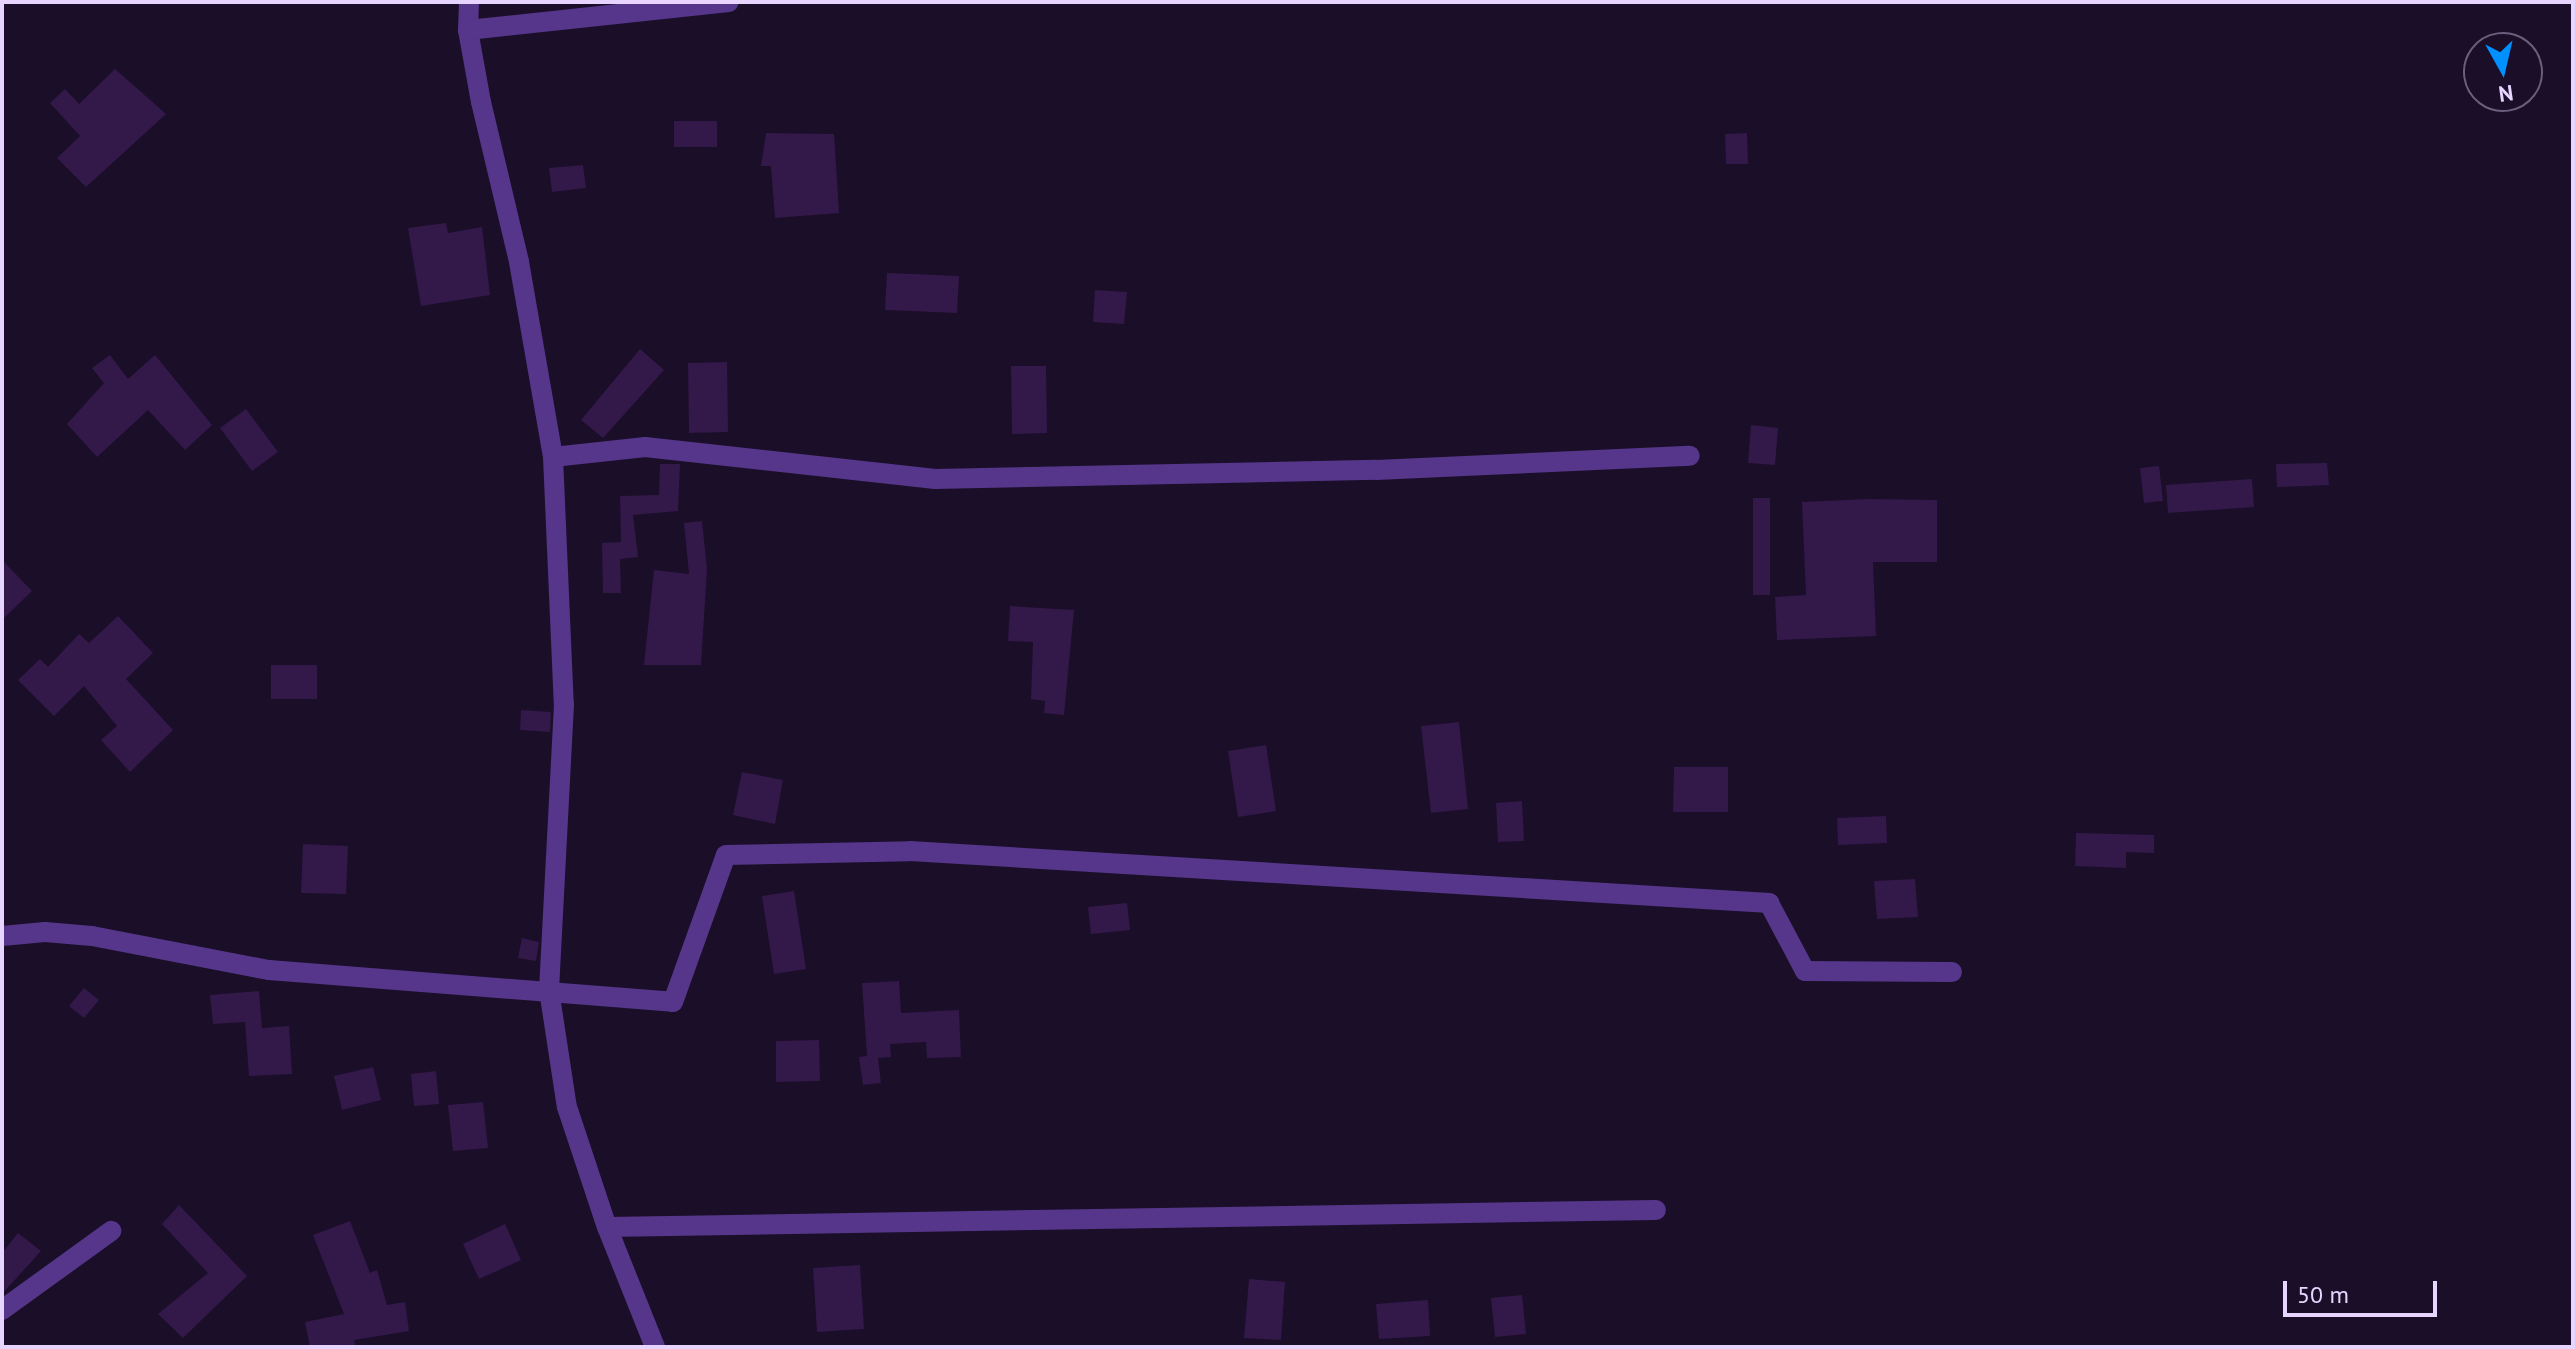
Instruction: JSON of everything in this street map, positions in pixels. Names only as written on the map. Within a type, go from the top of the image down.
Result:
[{"type":"street","points":[[469,2],[468,30],[519,262],[553,457],[564,704],[549,990],[567,1107],[607,1227],[655,1347]]},
{"type":"street","points":[[468,30],[728,2]]},
{"type":"street","points":[[553,457],[645,447],[935,479],[1376,470],[1690,456]]},
{"type":"street","points":[[2,936],[92,936],[269,970],[673,1002],[726,855],[894,852],[1769,903],[1805,971],[1952,972]]},
{"type":"street","points":[[607,1227],[1656,1210]]},
{"type":"street","points":[[2,1310],[111,1231]]},
{"type":"building","points":[[115,69],[166,114],[86,187],[57,158],[80,136],[50,103],[65,89],[79,104]]},
{"type":"building","points":[[674,121],[717,121],[717,147],[674,147]]},
{"type":"building","points":[[766,133],[834,134],[839,213],[775,218],[771,166],[761,166]]},
{"type":"building","points":[[1747,133],[1748,164],[1726,164],[1725,134]]},
{"type":"building","points":[[583,165],[586,188],[552,192],[549,168]]},
{"type":"building","points":[[446,223],[448,233],[482,227],[490,295],[421,306],[408,228]]},
{"type":"building","points":[[887,273],[959,276],[957,313],[885,310]]},
{"type":"building","points":[[1095,290],[1127,292],[1124,324],[1093,322]]},
{"type":"building","points":[[640,349],[664,370],[603,438],[581,420]]},
{"type":"building","points":[[110,355],[128,379],[155,355],[212,425],[185,450],[148,410],[97,457],[67,424],[104,383],[92,368]]},
{"type":"building","points":[[727,362],[728,432],[689,433],[688,363]]},
{"type":"building","points":[[1011,366],[1046,366],[1047,433],[1012,434]]},
{"type":"building","points":[[246,409],[278,452],[252,471],[220,428]]},
{"type":"building","points":[[1751,425],[1778,428],[1775,465],[1748,463]]},
{"type":"building","points":[[2327,463],[2329,485],[2277,487],[2276,464]]},
{"type":"building","points":[[660,464],[680,464],[678,511],[633,515],[638,557],[620,559],[621,593],[603,593],[602,543],[621,542],[620,496],[659,495]]},
{"type":"building","points":[[2159,466],[2163,501],[2144,503],[2140,468]]},
{"type":"building","points":[[2252,479],[2254,507],[2168,513],[2166,485]]},
{"type":"building","points":[[1753,498],[1770,498],[1770,595],[1753,595]]},
{"type":"building","points":[[1937,500],[1937,562],[1873,562],[1876,636],[1777,640],[1775,597],[1806,595],[1802,502]]},
{"type":"building","points":[[702,521],[707,569],[701,665],[644,665],[654,570],[689,574],[684,523]]},
{"type":"building","points":[[2,560],[32,591],[2,620]]},
{"type":"building","points":[[1010,606],[1074,610],[1064,715],[1044,713],[1045,701],[1031,699],[1033,642],[1008,641]]},
{"type":"building","points":[[118,616],[153,653],[126,679],[173,730],[130,772],[101,740],[117,726],[84,686],[54,716],[18,680],[40,659],[48,667],[79,634],[89,643]]},
{"type":"building","points":[[271,665],[317,665],[317,699],[271,699]]},
{"type":"building","points":[[521,710],[551,712],[550,732],[520,730]]},
{"type":"building","points":[[1459,722],[1468,809],[1431,813],[1421,726]]},
{"type":"building","points":[[1266,745],[1276,811],[1238,817],[1228,751]]},
{"type":"building","points":[[1674,767],[1728,767],[1728,812],[1673,812]]},
{"type":"building","points":[[742,772],[783,780],[775,824],[733,815]]},
{"type":"building","points":[[1522,801],[1524,841],[1498,842],[1496,803]]},
{"type":"building","points":[[1886,816],[1887,843],[1838,845],[1837,818]]},
{"type":"building","points":[[2076,833],[2154,835],[2154,853],[2126,852],[2126,868],[2075,866]]},
{"type":"building","points":[[303,844],[348,846],[346,894],[301,893]]},
{"type":"building","points":[[1915,879],[1918,917],[1877,919],[1874,881]]},
{"type":"building","points":[[794,891],[806,969],[774,974],[762,896]]},
{"type":"building","points":[[1127,903],[1130,930],[1091,934],[1088,907]]},
{"type":"building","points":[[522,938],[539,942],[536,961],[518,958]]},
{"type":"building","points":[[899,981],[901,1013],[959,1010],[961,1057],[927,1058],[926,1042],[890,1044],[891,1057],[878,1058],[881,1083],[863,1085],[859,1057],[867,1056],[862,983]]},
{"type":"building","points":[[84,988],[99,1000],[84,1018],[69,1006]]},
{"type":"building","points":[[259,991],[262,1028],[289,1026],[292,1074],[249,1076],[245,1022],[213,1024],[210,995]]},
{"type":"building","points":[[819,1040],[820,1081],[776,1082],[776,1041]]},
{"type":"building","points":[[373,1067],[381,1100],[342,1110],[334,1076]]},
{"type":"building","points":[[436,1071],[439,1104],[414,1106],[411,1074]]},
{"type":"building","points":[[483,1102],[488,1148],[453,1151],[448,1105]]},
{"type":"building","points":[[179,1205],[247,1276],[183,1338],[158,1314],[208,1273],[162,1224]]},
{"type":"building","points":[[350,1221],[370,1273],[377,1270],[387,1305],[405,1302],[409,1331],[354,1340],[356,1347],[310,1347],[305,1322],[344,1314],[313,1235]]},
{"type":"building","points":[[505,1224],[521,1260],[479,1279],[463,1244]]},
{"type":"building","points":[[18,1233],[41,1251],[2,1294],[2,1253]]},
{"type":"building","points":[[860,1265],[864,1329],[817,1332],[813,1268]]},
{"type":"building","points":[[1249,1279],[1285,1282],[1281,1340],[1244,1338]]},
{"type":"building","points":[[1522,1295],[1526,1334],[1495,1337],[1491,1298]]},
{"type":"building","points":[[1428,1300],[1430,1336],[1379,1339],[1376,1304]]}]
